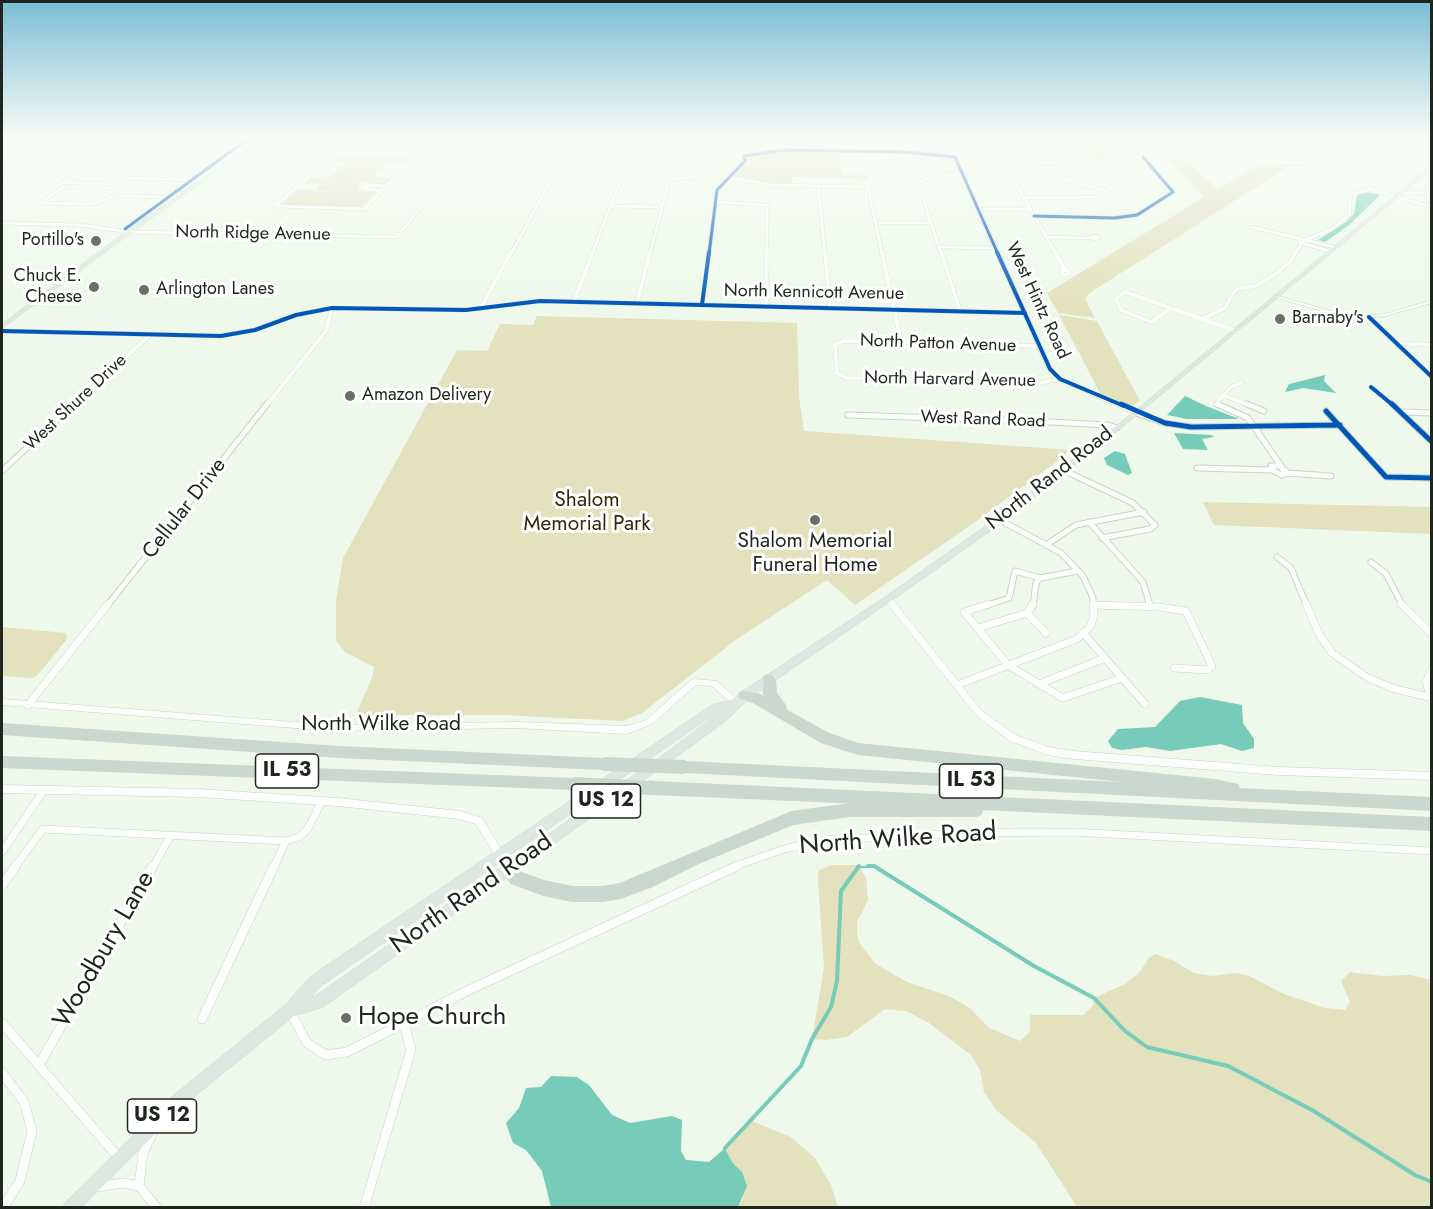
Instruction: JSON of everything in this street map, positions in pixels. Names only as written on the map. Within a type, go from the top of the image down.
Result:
[{"type":"highway","points":[[769,679],[770,694],[789,717]]},
{"type":"highway","points":[[740,699],[756,698],[818,735],[858,748],[1215,785],[1257,795]]},
{"type":"highway","name":"IL 53","points":[[2,727],[339,752],[1431,804]]},
{"type":"highway","name":"IL 53","points":[[2,762],[573,784],[1431,824]]},
{"type":"highway","points":[[504,862],[516,878],[527,882],[572,894],[595,894],[635,886],[768,826],[810,815],[850,810],[1116,809]]},
{"type":"main road","points":[[2,321],[24,308],[181,193]]},
{"type":"main road","name":"North Rand Road","points":[[70,1208],[180,1099],[290,1010],[316,981],[671,755],[723,717],[740,699],[1000,520],[1136,413],[1399,194]]},
{"type":"main road","points":[[2,329],[24,308]]},
{"type":"street","points":[[54,193],[39,202],[92,204],[117,196],[176,197]]},
{"type":"street","points":[[289,193],[275,206],[360,209],[368,207],[380,193]]},
{"type":"street","name":"North Ridge Avenue","points":[[2,223],[81,225],[129,232],[397,237],[432,193]]},
{"type":"street","points":[[481,308],[542,193]]},
{"type":"street","points":[[574,301],[616,193]]},
{"type":"street","points":[[638,303],[665,193]]},
{"type":"street","points":[[702,305],[717,193]]},
{"type":"street","points":[[819,193],[830,308]]},
{"type":"street","points":[[869,193],[901,343]]},
{"type":"street","points":[[921,193],[960,311]]},
{"type":"street","name":"West Hintz Road","points":[[971,193],[1050,369],[1060,379],[1136,413]]},
{"type":"street","points":[[1021,193],[1065,270]]},
{"type":"street","points":[[1023,198],[1088,199],[1102,193]]},
{"type":"street","points":[[1034,216],[1114,218],[1137,215],[1171,193]]},
{"type":"street","points":[[1202,319],[1226,308],[1231,294],[1236,290],[1255,286],[1273,276],[1290,262],[1305,239],[1332,229],[1350,214],[1349,198],[1354,193]]},
{"type":"street","points":[[1396,193],[1431,207]]},
{"type":"street","points":[[1399,194],[1411,193]]},
{"type":"street","points":[[717,202],[767,205],[766,307]]},
{"type":"street","points":[[611,206],[661,207]]},
{"type":"street","points":[[978,209],[1031,210]]},
{"type":"street","points":[[876,223],[930,223]]},
{"type":"street","points":[[1252,227],[1305,239],[1332,249],[1301,243],[1252,227]]},
{"type":"street","points":[[1046,237],[1090,238]]},
{"type":"street","points":[[939,247],[995,248]]},
{"type":"street","points":[[1171,308],[1151,322],[1140,319],[1118,307],[1116,299],[1125,292],[1171,308],[1236,331]]},
{"type":"street","points":[[1276,296],[1338,314],[1369,317],[1385,315],[1431,301]]},
{"type":"street","name":"North Kennicott Avenue","points":[[2,329],[150,334],[235,334],[262,328],[309,312],[332,308],[481,308],[519,302],[574,301],[1024,313]]},
{"type":"street","name":"Cellular Drive","points":[[28,705],[326,331],[332,308]]},
{"type":"street","points":[[1369,317],[1431,377]]},
{"type":"street","name":"West Shure Drive","points":[[2,471],[150,334]]},
{"type":"street","name":"North Patton Avenue","points":[[840,376],[837,373],[835,345],[837,342],[1039,346]]},
{"type":"street","points":[[1396,343],[1431,345]]},
{"type":"street","name":"North Harvard Avenue","points":[[840,376],[1039,383],[1060,379]]},
{"type":"street","points":[[1241,382],[1223,395],[1216,404],[1244,415],[1288,473]]},
{"type":"street","points":[[1371,387],[1402,412],[1431,442]]},
{"type":"street","points":[[1223,395],[1264,411]]},
{"type":"street","points":[[1326,411],[1386,477],[1431,478]]},
{"type":"street","points":[[1402,412],[1431,413]]},
{"type":"street","points":[[1136,413],[1165,423],[1191,427],[1340,425]]},
{"type":"street","name":"West Rand Road","points":[[848,415],[1038,421],[1108,425],[1117,428]]},
{"type":"street","points":[[1272,470],[1273,466],[1281,466]]},
{"type":"street","points":[[1197,468],[1272,470],[1282,475],[1288,473],[1331,476]]},
{"type":"street","points":[[1063,470],[1133,503],[1154,523],[1153,528],[1102,538]]},
{"type":"street","points":[[1047,545],[1069,528],[1143,512]]},
{"type":"street","points":[[957,685],[1077,639],[1090,627],[1094,616],[1093,597],[1078,571],[1061,553],[1000,520]]},
{"type":"street","points":[[1089,522],[1143,582],[1150,607]]},
{"type":"street","points":[[1277,557],[1291,568],[1319,634],[1332,653],[1368,678],[1430,699],[1426,683],[1431,669]]},
{"type":"street","points":[[1371,562],[1386,574],[1401,604],[1431,633]]},
{"type":"street","points":[[1078,571],[1040,578],[1015,571],[1009,598],[964,612],[1008,665],[1063,698],[1122,678]]},
{"type":"street","points":[[978,628],[1027,613],[1033,607],[1036,583],[1040,578]]},
{"type":"street","points":[[888,599],[979,713],[1013,738],[1048,751],[1278,771],[1431,776]]},
{"type":"street","points":[[1093,605],[1186,611],[1212,666],[1207,670],[1174,669]]},
{"type":"street","points":[[1027,613],[1046,633]]},
{"type":"street","points":[[1083,633],[1145,704]]},
{"type":"street","points":[[1039,684],[1105,658]]},
{"type":"street","name":"North Wilke Road","points":[[2,702],[333,728],[517,725],[627,730],[649,722],[694,682],[714,683],[740,699]]},
{"type":"street","points":[[2,789],[198,793],[322,801],[460,815],[478,821],[504,862]]},
{"type":"street","points":[[2,852],[44,790]]},
{"type":"street","points":[[2,885],[43,829],[286,841],[299,837],[307,830],[322,801]]},
{"type":"street","name":"North Wilke Road","points":[[290,1010],[308,1043],[326,1055],[347,1052],[469,990],[738,866],[807,843],[844,838],[965,832],[1071,832],[1431,850]]},
{"type":"street","name":"Woodbury Lane","points":[[39,1065],[171,835]]},
{"type":"street","points":[[202,1020],[286,841]]},
{"type":"street","points":[[2,1023],[119,1158]]},
{"type":"street","points":[[364,1208],[411,1050],[404,1023]]},
{"type":"street","points":[[2,1073],[24,1102],[32,1131],[20,1181],[3,1208]]},
{"type":"street","points":[[139,1186],[143,1153],[160,1118]]},
{"type":"street","points":[[83,1194],[106,1184],[123,1183],[139,1186],[157,1208]]},
{"type":"green space","points":[[293,193],[336,194],[334,193],[375,193],[361,207],[281,205]]},
{"type":"green space","points":[[1201,193],[1246,193],[1088,294],[1085,299],[1095,318],[1058,313],[1047,293],[1204,197]]},
{"type":"green space","points":[[1059,315],[1097,321],[1140,401],[1130,407],[1101,395]]},
{"type":"green space","name":"Shalom Memorial Park","points":[[537,316],[797,323],[799,397],[804,431],[1072,450],[978,520],[855,605],[827,580],[737,639],[642,713],[623,721],[504,715],[356,715],[373,675],[374,667],[345,652],[336,640],[336,601],[343,558],[457,350],[487,351],[500,324],[533,325]]},
{"type":"green space","points":[[1203,502],[1431,507],[1431,534],[1214,525]]},
{"type":"green space","points":[[2,627],[66,633],[67,639],[37,676],[32,678],[2,676]]},
{"type":"green space","points":[[832,865],[859,865],[866,878],[868,900],[857,922],[857,933],[860,944],[876,964],[907,982],[949,996],[970,1008],[989,1028],[1020,1041],[1030,1032],[1030,1015],[1083,1015],[1093,1006],[1094,998],[1125,984],[1139,973],[1148,959],[1155,954],[1174,961],[1194,973],[1213,976],[1235,973],[1249,976],[1284,994],[1325,1008],[1345,1010],[1350,1002],[1341,981],[1350,972],[1382,976],[1411,975],[1431,980],[1431,1207],[1077,1207],[1036,1143],[997,1111],[984,1092],[980,1070],[971,1055],[929,1023],[906,1011],[885,1009],[847,1037],[812,1039],[824,968],[819,870]]},
{"type":"green space","points":[[749,1120],[791,1137],[815,1158],[831,1185],[838,1207],[738,1207],[743,1199],[742,1172],[732,1162],[725,1148]]},
{"type":"water","points":[[1357,195],[1380,195],[1349,225],[1325,242],[1318,240],[1346,222],[1354,214]]},
{"type":"water","points":[[1325,375],[1324,381],[1336,393],[1303,388],[1285,392],[1289,384]]},
{"type":"water","points":[[1185,396],[1239,419],[1187,419],[1167,415]]},
{"type":"water","points":[[1174,433],[1214,437],[1202,439],[1208,450],[1183,449]]},
{"type":"water","points":[[1115,451],[1125,454],[1132,473],[1128,475],[1107,465],[1104,458]]},
{"type":"water","points":[[1200,697],[1242,705],[1243,723],[1254,739],[1254,748],[1242,751],[1221,744],[1170,751],[1146,747],[1122,750],[1112,748],[1108,741],[1118,729],[1155,727],[1180,701]]},
{"type":"water","points":[[551,1076],[577,1077],[589,1085],[612,1115],[630,1123],[672,1116],[682,1120],[681,1151],[686,1160],[709,1162],[725,1148],[732,1162],[742,1172],[747,1186],[738,1207],[551,1207],[542,1171],[526,1150],[513,1143],[506,1123],[519,1108],[526,1088],[541,1087]]},
{"type":"waterway","points":[[868,866],[876,867]]},
{"type":"waterway","points":[[725,1148],[801,1066],[812,1039],[831,1007],[837,981],[841,891],[858,867]]},
{"type":"waterway","points":[[858,867],[876,867]]},
{"type":"waterway","points":[[876,867],[1034,966],[1094,998],[1125,1031],[1147,1047],[1228,1066],[1312,1110],[1415,1175],[1432,1182]]},
{"type":"cycle path","points":[[125,229],[173,193]]},
{"type":"cycle path","points":[[702,305],[717,193]]},
{"type":"cycle path","points":[[971,193],[1050,369],[1060,379],[1165,423],[1191,427],[1340,425]]},
{"type":"cycle path","points":[[1034,216],[1114,218],[1137,215],[1171,193]]},
{"type":"cycle path","points":[[2,331],[221,336],[255,330],[296,315],[332,308],[466,310],[540,301],[1025,313]]},
{"type":"cycle path","points":[[1369,317],[1432,377]]},
{"type":"cycle path","points":[[1371,387],[1432,442]]},
{"type":"cycle path","points":[[1326,411],[1386,477],[1432,478]]},
{"type":"place","name":"Portillo's","points":[[96,241]]},
{"type":"place","name":"Chuck E. Cheese","points":[[94,287]]},
{"type":"place","name":"Arlington Lanes","points":[[144,290]]},
{"type":"place","name":"Barnaby's","points":[[1280,319]]},
{"type":"place","name":"Amazon Delivery","points":[[350,396]]},
{"type":"place","name":"Shalom Memorial Funeral Home","points":[[815,520]]},
{"type":"place","name":"Hope Church","points":[[346,1018]]}]
